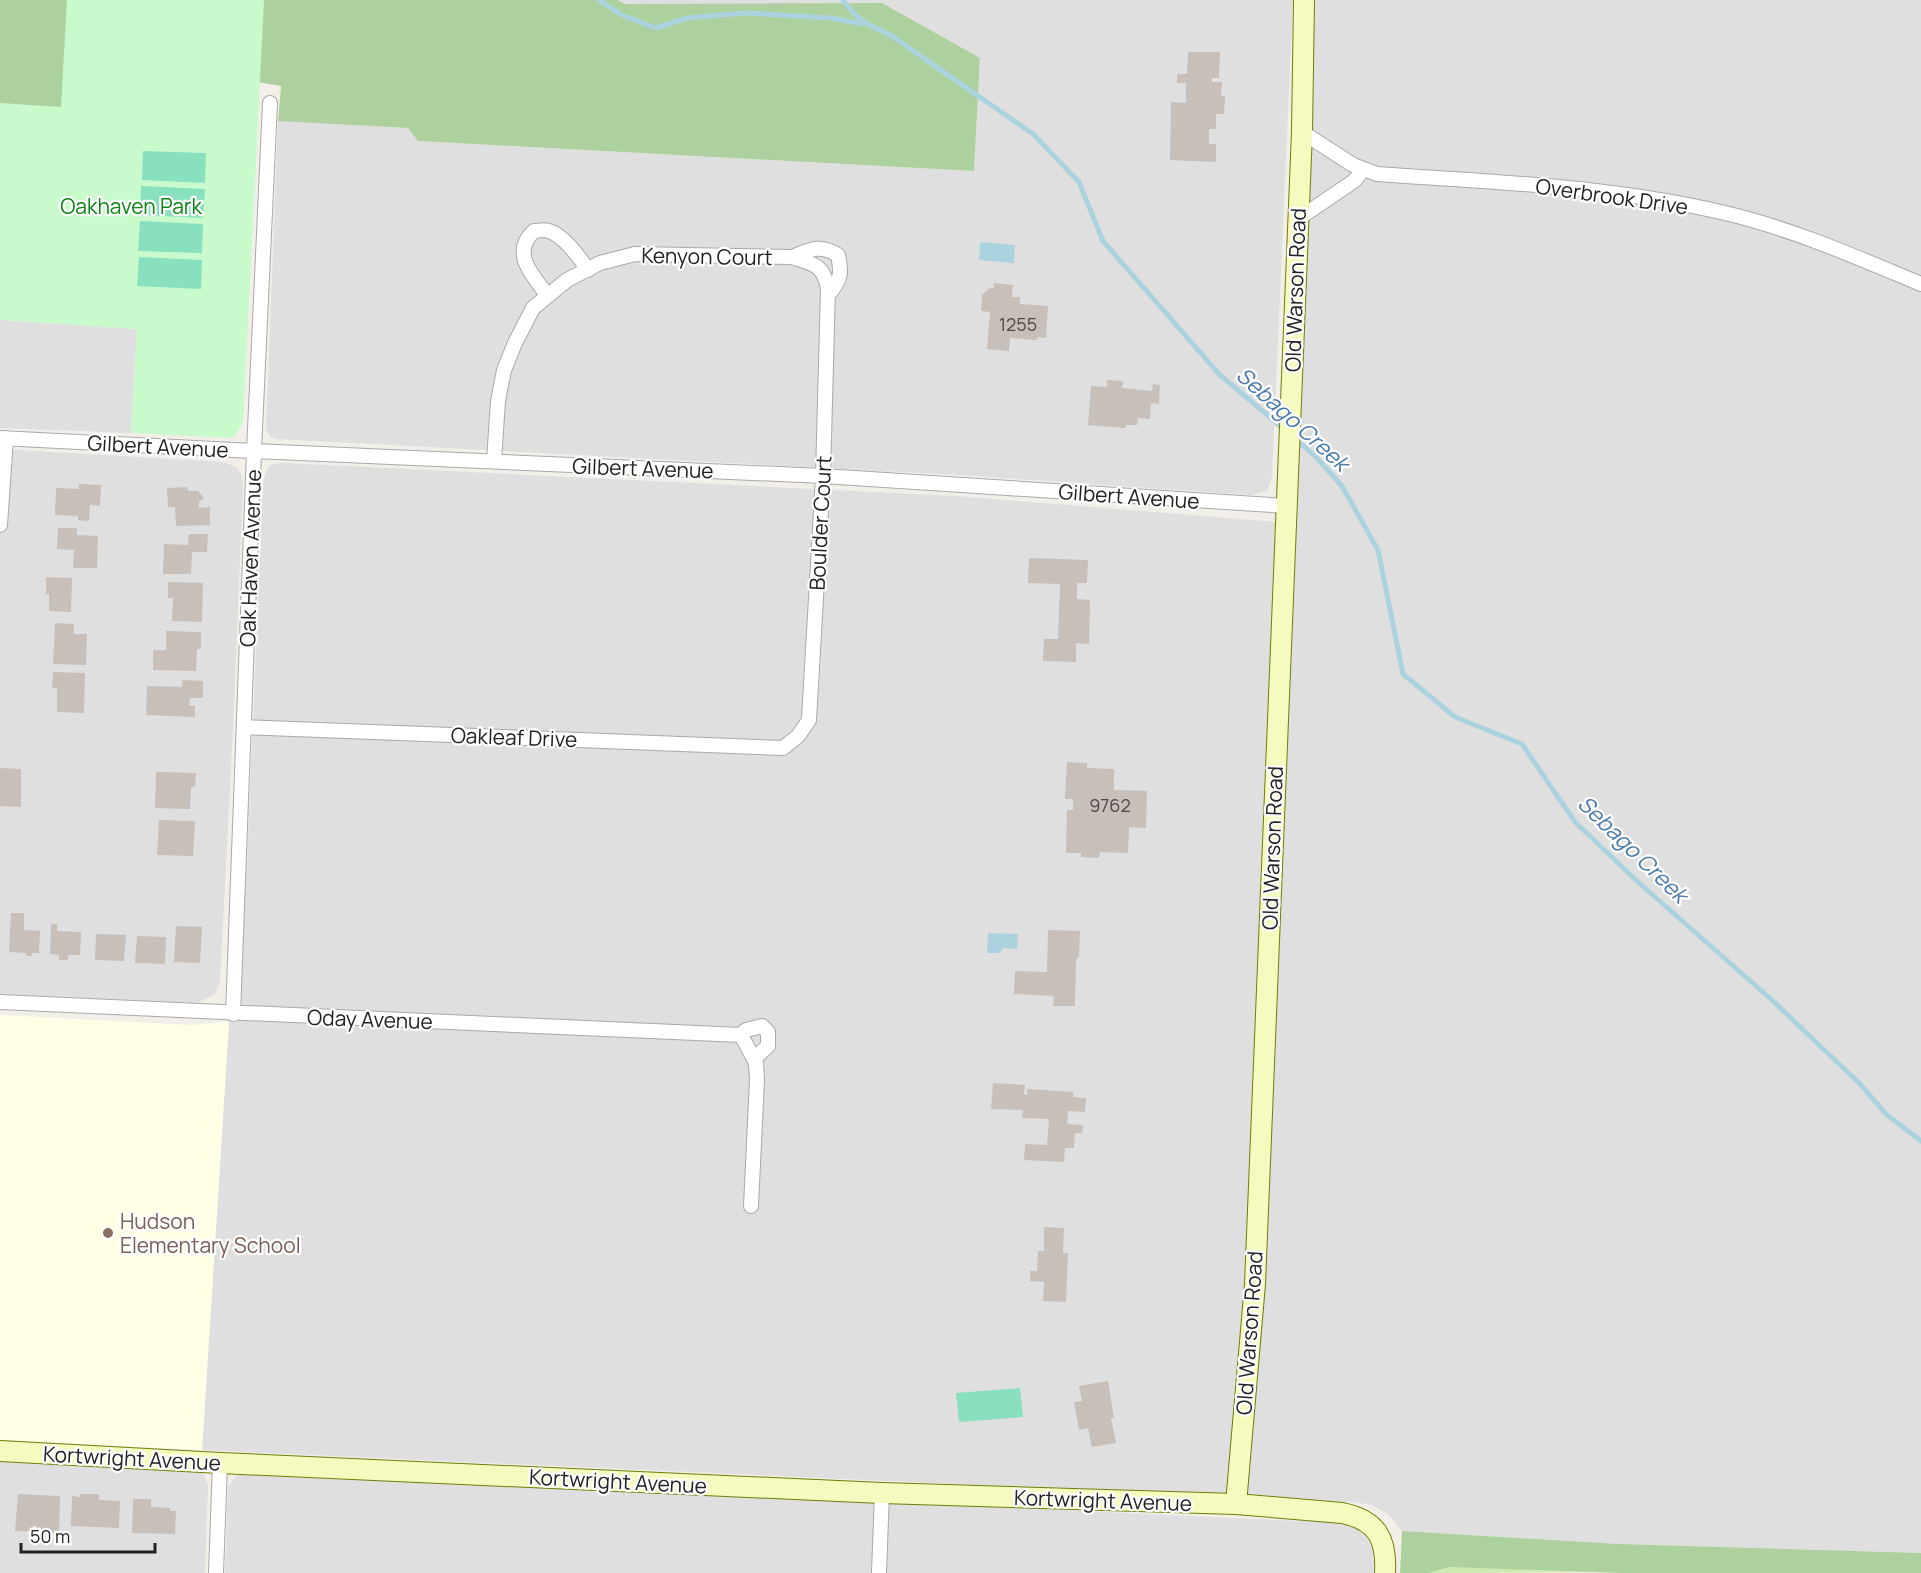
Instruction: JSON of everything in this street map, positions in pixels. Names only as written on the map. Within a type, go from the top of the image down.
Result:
[{"type":"street","name":"Old Warson Road","points":[[1236,1503],[1255,1284],[1302,132],[1304,0]]},
{"type":"street","name":"Oak Haven Avenue","points":[[233,1014],[254,451],[270,103]]},
{"type":"street","name":"Overbrook Drive","points":[[1302,132],[1353,165],[1377,174],[1593,189],[1724,213],[1809,237],[1921,284]]},
{"type":"street","points":[[1298,219],[1354,181],[1364,169]]},
{"type":"street","points":[[548,296],[528,270],[524,254],[526,239],[534,231],[549,231],[556,236],[577,254],[588,270]]},
{"type":"street","name":"Kenyon Court","points":[[494,461],[498,401],[504,370],[532,308],[567,280],[600,263],[635,254],[792,257],[815,264],[825,274],[828,291],[837,285],[842,271],[838,255],[826,248],[807,250],[792,257]]},
{"type":"street","name":"Boulder Court","points":[[783,748],[798,736],[809,720],[823,476],[828,291]]},
{"type":"street","name":"Gilbert Avenue","points":[[3,438],[823,476],[1286,506]]},
{"type":"street","points":[[0,525],[3,438]]},
{"type":"street","name":"Oakleaf Drive","points":[[244,727],[783,748]]},
{"type":"street","name":"Oday Avenue","points":[[0,1002],[741,1035],[746,1030],[762,1026],[768,1032],[768,1046],[754,1059]]},
{"type":"street","points":[[741,1035],[756,1063],[758,1080],[751,1206]]},
{"type":"street","name":"Kortwright Avenue","points":[[0,1451],[882,1493],[1236,1503]]},
{"type":"street","points":[[216,1573],[220,1463]]},
{"type":"street","points":[[879,1573],[882,1493]]},
{"type":"street","points":[[1236,1503],[1357,1516],[1374,1528],[1383,1543],[1386,1558],[1385,1573]]},
{"type":"shaded area","points":[[618,0],[1293,0],[1272,477],[1267,491],[1251,495],[958,475],[270,437],[266,430],[278,121],[408,128],[418,141],[974,171],[980,58],[624,4]]},
{"type":"shaded area","points":[[1314,0],[1921,0],[1921,1553],[1619,1544],[1402,1531],[1389,1515],[1372,1505],[1354,1502],[202,1450],[229,1022],[238,996],[247,863],[263,482],[267,469],[272,464],[285,463],[956,496],[1291,523]]},
{"type":"shaded area","points":[[0,320],[137,329],[131,433],[0,428]]},
{"type":"shaded area","points":[[0,449],[224,462],[238,468],[242,476],[233,729],[220,981],[215,994],[197,1003],[0,994]]},
{"type":"shaded area","name":"Hudson Elementary School","points":[[0,1015],[191,1025],[229,1022],[202,1450],[0,1440]]},
{"type":"shaded area","points":[[0,1459],[194,1470],[204,1474],[208,1485],[205,1573],[0,1573]]},
{"type":"shaded area","points":[[242,1473],[1344,1523],[1357,1529],[1367,1538],[1373,1551],[1374,1573],[225,1573],[228,1487],[234,1478]]},
{"type":"green space","points":[[0,0],[618,0],[624,4],[882,3],[980,58],[974,171],[418,141],[408,128],[278,121],[281,86],[245,80],[98,117],[0,133]]},
{"type":"green space","name":"Oakhaven Park","points":[[67,0],[264,0],[243,423],[234,437],[131,433],[137,329],[0,320],[0,103],[61,107]]},
{"type":"green space","points":[[143,151],[206,153],[205,183],[142,180]]},
{"type":"green space","points":[[141,186],[205,189],[203,218],[140,215]]},
{"type":"green space","points":[[140,221],[203,224],[202,253],[138,251]]},
{"type":"green space","points":[[139,257],[202,260],[201,289],[137,286]]},
{"type":"green space","points":[[1020,1388],[1023,1417],[959,1422],[956,1393]]},
{"type":"green space","points":[[1402,1531],[1619,1544],[1921,1553],[1921,1573],[1623,1573],[1449,1567],[1429,1573],[1400,1573]]},
{"type":"green space","points":[[1449,1567],[1623,1572],[1429,1573]]},
{"type":"water","points":[[980,242],[1015,245],[1014,263],[979,260]]},
{"type":"water","points":[[988,933],[1018,934],[1017,949],[1003,948],[999,953],[987,953]]},
{"type":"building","points":[[1188,52],[1220,52],[1219,78],[1212,78],[1212,82],[1222,82],[1221,96],[1225,96],[1224,114],[1216,114],[1216,129],[1209,129],[1209,144],[1216,144],[1216,162],[1170,160],[1171,102],[1186,103],[1186,83],[1177,83],[1177,74],[1187,74]]},
{"type":"building","points":[[994,283],[1013,285],[1012,297],[1020,297],[1020,304],[1048,306],[1046,338],[1037,337],[1037,340],[1010,338],[1009,351],[987,349],[990,312],[981,311],[982,295],[990,288],[994,288]]},
{"type":"building","points":[[1107,380],[1123,381],[1122,388],[1152,391],[1153,384],[1160,385],[1159,404],[1151,403],[1150,419],[1138,418],[1137,425],[1126,425],[1125,428],[1088,425],[1091,386],[1107,387]]},
{"type":"building","points":[[79,484],[101,485],[100,506],[90,505],[89,521],[78,520],[78,516],[55,515],[56,488],[79,489]]},
{"type":"building","points":[[187,487],[188,491],[198,491],[204,498],[199,502],[199,508],[210,507],[210,525],[176,526],[175,507],[168,507],[167,488]]},
{"type":"building","points":[[58,528],[77,528],[77,535],[98,536],[97,568],[73,568],[74,550],[57,549]]},
{"type":"building","points":[[189,534],[208,534],[207,552],[192,552],[191,574],[163,574],[164,544],[188,545]]},
{"type":"building","points":[[1029,558],[1088,560],[1087,583],[1077,583],[1077,599],[1090,600],[1089,644],[1076,643],[1076,662],[1043,661],[1044,639],[1058,639],[1060,584],[1028,583]]},
{"type":"building","points":[[46,577],[72,578],[71,612],[49,611]]},
{"type":"building","points":[[168,582],[203,583],[202,622],[172,621],[173,598],[168,598]]},
{"type":"building","points":[[55,623],[74,624],[74,634],[87,634],[86,665],[53,664]]},
{"type":"building","points":[[166,631],[201,632],[201,649],[197,649],[196,671],[153,670],[153,650],[166,650]]},
{"type":"building","points":[[53,672],[85,673],[84,713],[57,712],[57,688],[52,688]]},
{"type":"building","points":[[182,680],[203,681],[203,698],[190,698],[189,706],[195,706],[195,717],[146,715],[147,686],[182,687]]},
{"type":"building","points":[[1067,762],[1087,763],[1087,768],[1114,769],[1114,790],[1147,791],[1146,828],[1129,827],[1128,853],[1100,852],[1099,858],[1081,857],[1081,853],[1066,853],[1067,810],[1073,810],[1073,799],[1065,799]]},
{"type":"building","points":[[0,768],[21,769],[21,807],[0,806]]},
{"type":"building","points":[[156,772],[196,773],[195,787],[191,787],[190,809],[155,808]]},
{"type":"building","points":[[159,820],[195,821],[193,856],[157,855]]},
{"type":"building","points":[[11,913],[24,913],[24,930],[40,931],[39,953],[26,956],[26,953],[9,952]]},
{"type":"building","points":[[51,924],[57,924],[57,931],[81,932],[80,955],[68,955],[68,960],[59,960],[59,955],[50,954]]},
{"type":"building","points":[[176,926],[202,927],[200,963],[174,962]]},
{"type":"building","points":[[1048,930],[1080,931],[1079,957],[1076,959],[1075,1006],[1053,1006],[1054,996],[1014,994],[1015,971],[1047,972]]},
{"type":"building","points":[[96,934],[126,935],[124,961],[95,960]]},
{"type":"building","points":[[137,936],[166,937],[165,964],[135,963]]},
{"type":"building","points":[[993,1083],[1025,1085],[1024,1094],[1027,1095],[1027,1089],[1073,1092],[1073,1097],[1086,1098],[1085,1112],[1068,1111],[1067,1124],[1083,1125],[1082,1133],[1075,1133],[1074,1148],[1065,1148],[1064,1162],[1024,1160],[1025,1144],[1047,1145],[1049,1119],[1022,1118],[1023,1110],[991,1109]]},
{"type":"building","points":[[1044,1227],[1064,1228],[1063,1253],[1068,1253],[1066,1302],[1043,1301],[1044,1282],[1030,1281],[1030,1271],[1037,1271],[1038,1251],[1044,1251]]},
{"type":"building","points":[[1108,1381],[1116,1443],[1092,1447],[1088,1428],[1079,1430],[1074,1402],[1082,1401],[1079,1386]]},
{"type":"building","points":[[18,1494],[60,1496],[59,1533],[15,1531]]},
{"type":"building","points":[[80,1494],[99,1494],[99,1500],[120,1501],[119,1528],[71,1526],[72,1496],[80,1497]]},
{"type":"building","points":[[133,1499],[151,1499],[151,1507],[170,1508],[170,1511],[176,1511],[175,1534],[132,1533]]},
{"type":"waterway","points":[[599,0],[622,15],[656,28],[687,18],[746,13],[831,18],[864,24]]},
{"type":"waterway","name":"Sebago Creek","points":[[843,0],[863,21],[889,34],[1033,134],[1079,182],[1103,241],[1219,374],[1286,431]]},
{"type":"waterway","name":"Sebago Creek","points":[[1295,439],[1314,455],[1342,486],[1378,550],[1403,674],[1455,717],[1522,744],[1575,822],[1637,881],[1773,1001],[1860,1084],[1886,1114],[1921,1141]]},
{"type":"place","name":"Hudson Elementary School","points":[[108,1233]]}]
